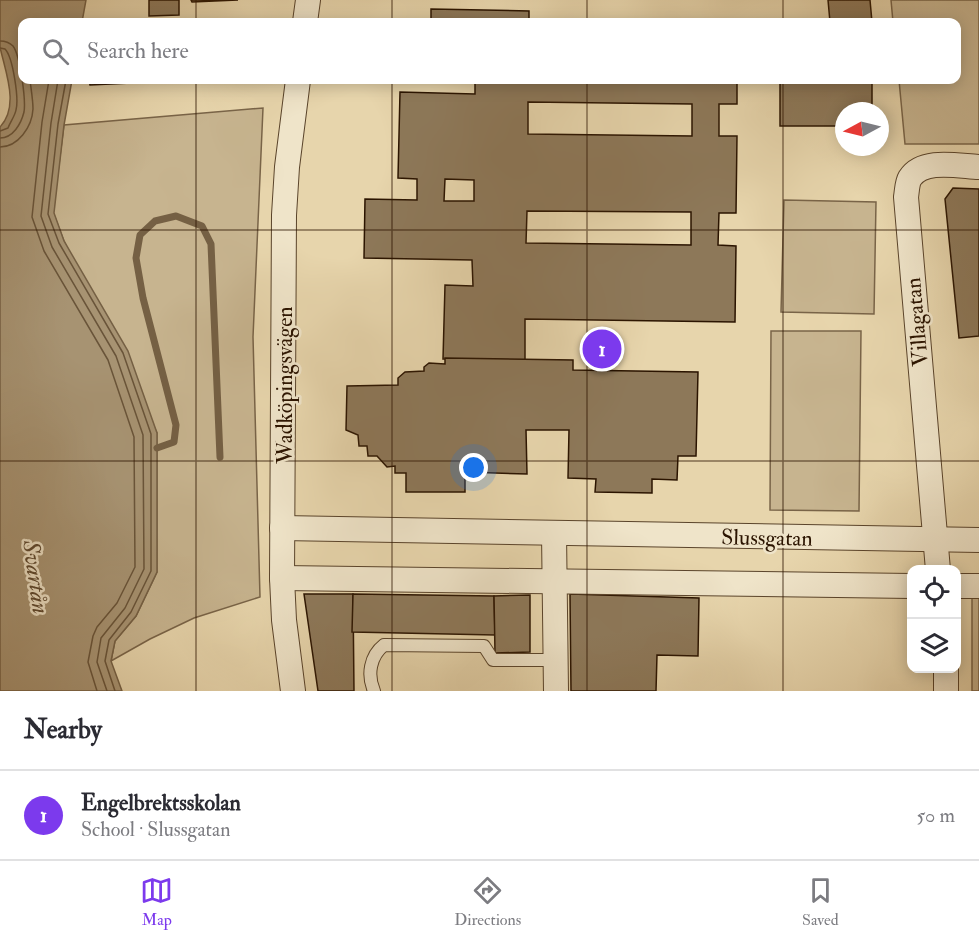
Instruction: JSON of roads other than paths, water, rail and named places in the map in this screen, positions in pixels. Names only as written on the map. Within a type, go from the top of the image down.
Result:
[{"type":"street","points":[[306,18],[308,0]]},
{"type":"street","name":"Wadköpingsvägen","points":[[293,691],[284,620],[282,578],[284,215],[287,167],[297,84]]},
{"type":"street","name":"Villagatan","points":[[935,540],[906,197],[909,180],[919,169],[938,165],[979,167]]},
{"type":"street","name":"Slussgatan","points":[[282,528],[979,540]]},
{"type":"street","points":[[554,533],[556,691]]},
{"type":"street","points":[[935,540],[938,565]]},
{"type":"street","name":"Slussgatan","points":[[282,578],[907,586]]},
{"type":"street","points":[[961,586],[979,586]]},
{"type":"street","points":[[946,673],[946,691]]},
{"type":"lane","points":[[374,691],[371,686],[371,663],[375,652],[384,645],[484,646],[493,660],[555,660]]},
{"type":"water","name":"Svartån","points":[[0,0],[86,0],[83,18],[18,18],[18,84],[71,84],[54,213],[64,241],[128,351],[157,433],[157,572],[136,616],[115,641],[111,661],[122,691],[0,691],[0,127],[6,119],[10,99],[0,47]]},
{"type":"waterway","points":[[157,448],[174,442],[176,425],[143,298],[136,258],[140,235],[155,221],[176,216],[202,226],[211,244],[220,457]]},
{"type":"place","name":"Engelbrektsskolan","points":[[602,349]]}]
